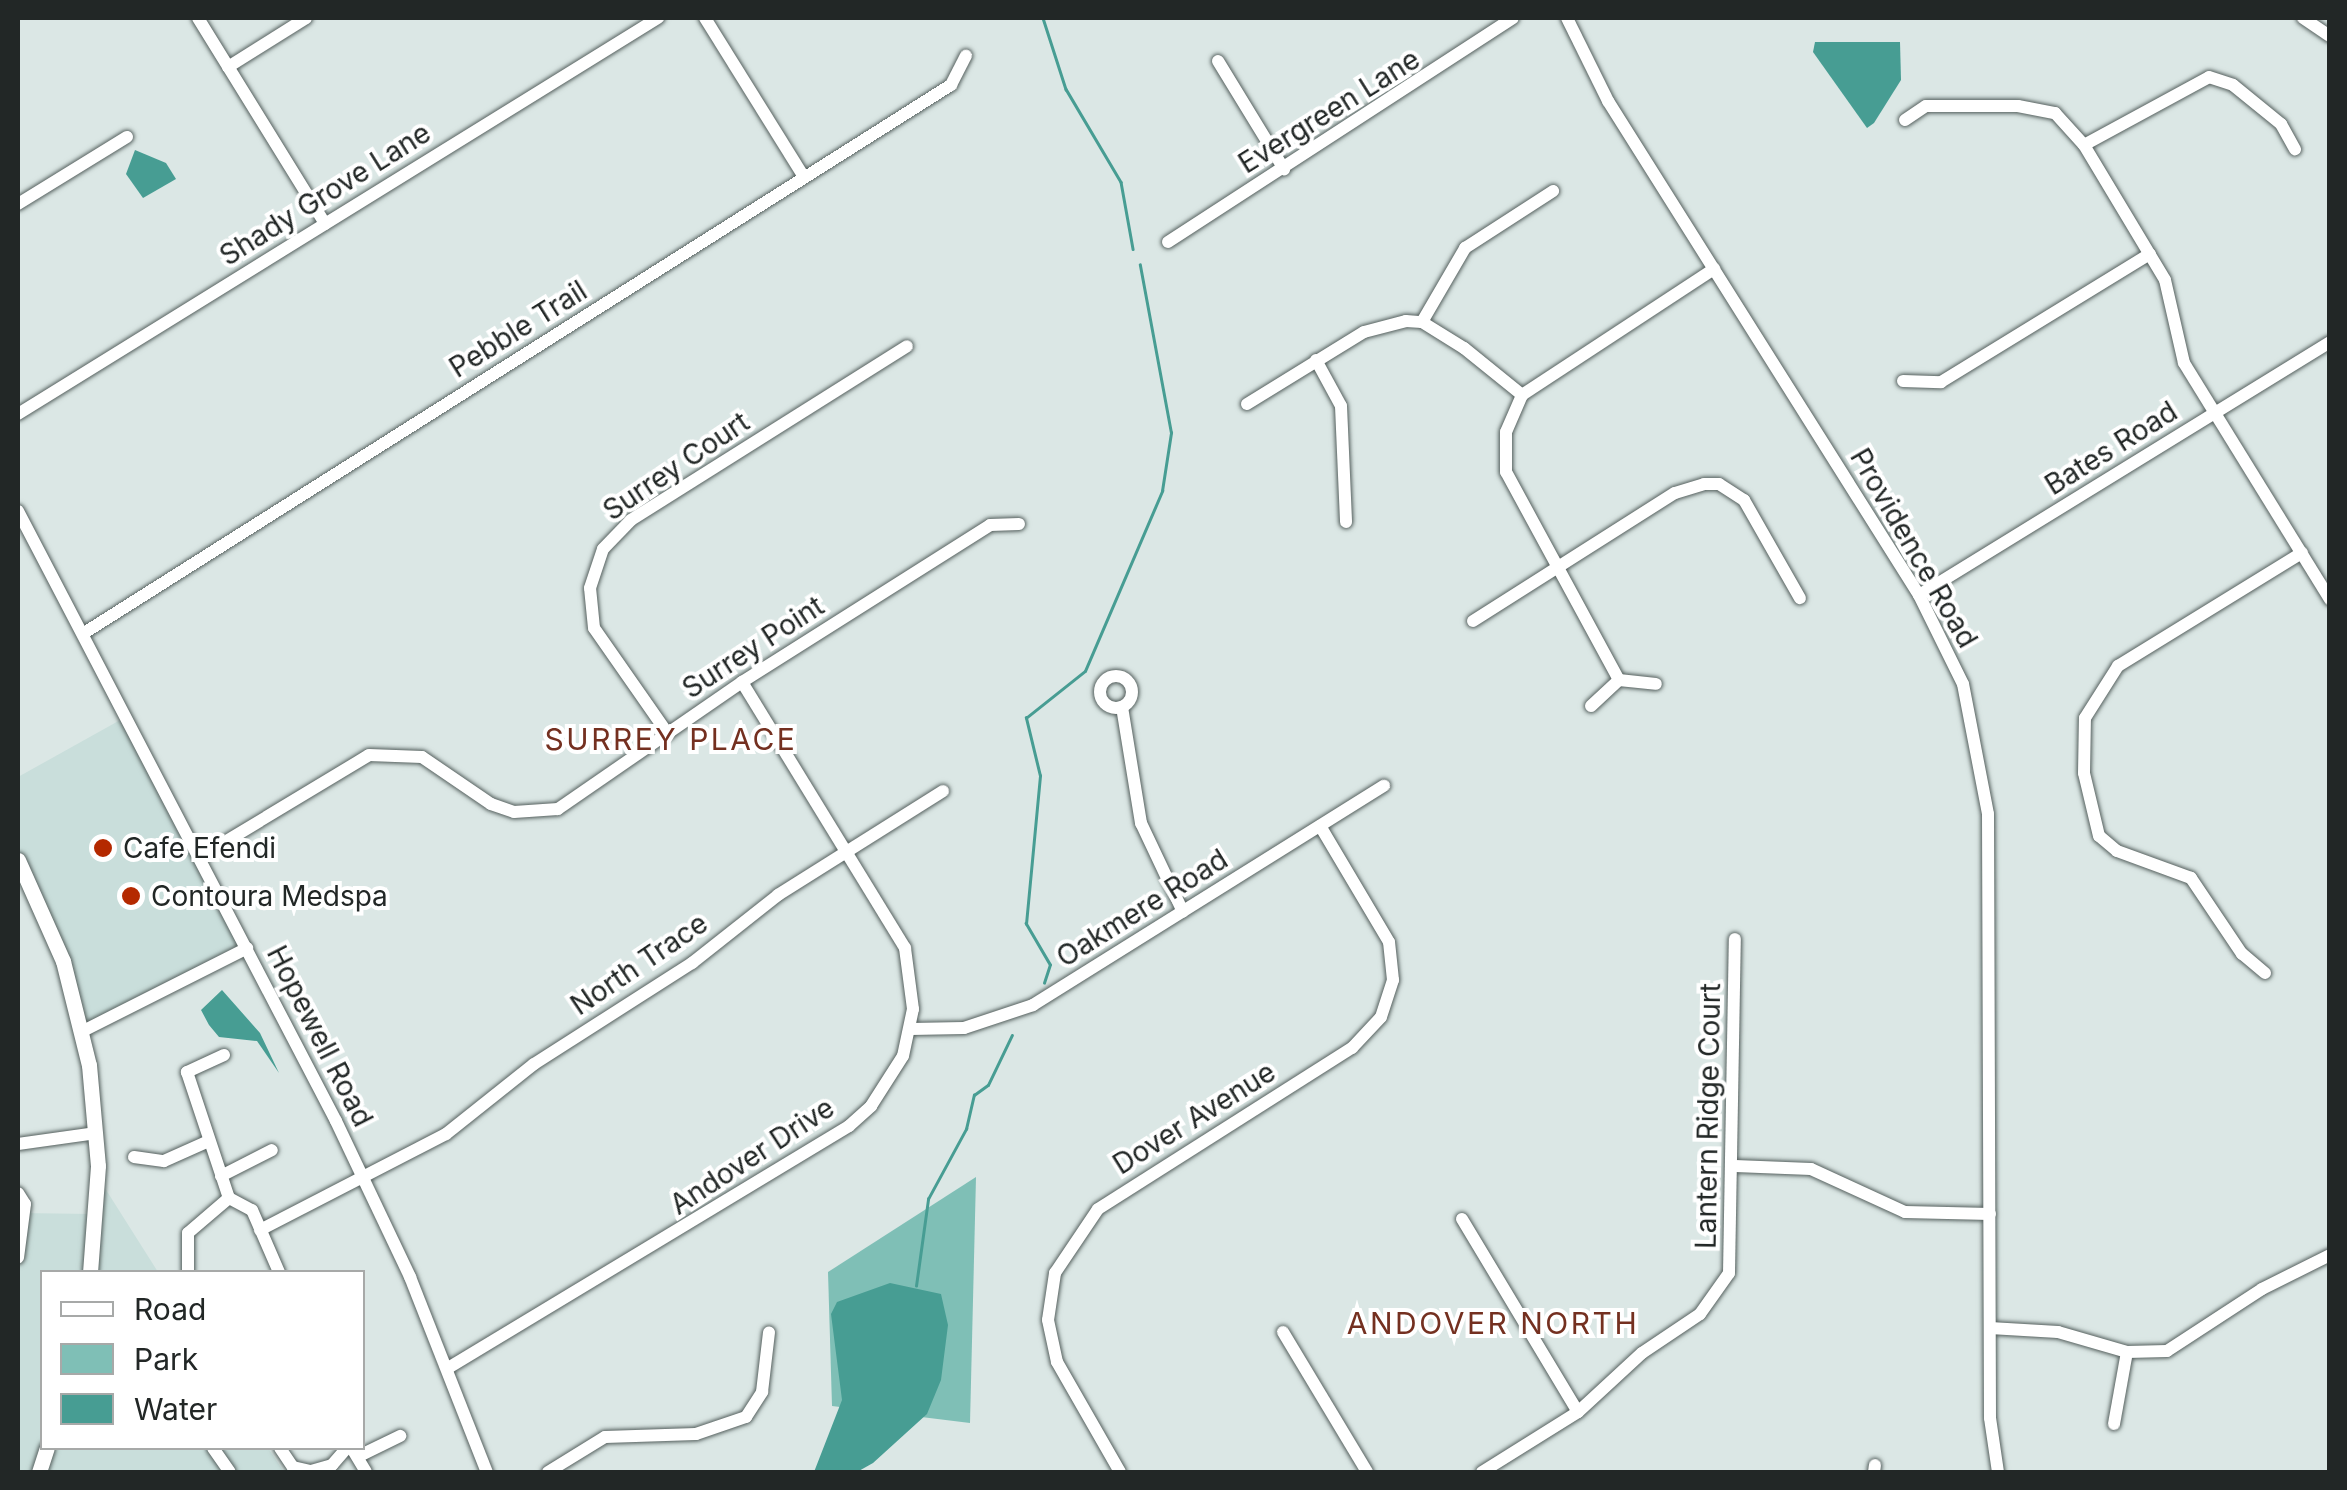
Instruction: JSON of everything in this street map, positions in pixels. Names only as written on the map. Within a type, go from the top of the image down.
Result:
[{"type":"main road","points":[[18,860],[58,948],[83,1031],[96,1132],[90,1270]]},
{"type":"street","points":[[198,18],[325,224]]},
{"type":"street","points":[[228,66],[306,18]]},
{"type":"street","name":"Shady Grove Lane","points":[[18,414],[658,18]]},
{"type":"street","points":[[705,18],[804,177]]},
{"type":"street","name":"Evergreen Lane","points":[[1168,242],[1513,18]]},
{"type":"street","name":"Providence Road","points":[[1566,18],[1608,101],[1918,594],[1963,684],[1985,780],[1990,1328],[1998,1472]]},
{"type":"street","points":[[2303,18],[2330,36]]},
{"type":"street","name":"Pebble Trail","points":[[84,633],[951,85],[966,56]]},
{"type":"street","points":[[1218,61],[1284,169]]},
{"type":"street","points":[[2084,145],[2209,78],[2233,85],[2280,124],[2295,149]]},
{"type":"street","points":[[1905,120],[1926,106],[2018,106],[2055,113],[2084,145],[2165,280],[2184,363],[2330,600]]},
{"type":"street","points":[[18,204],[127,137]]},
{"type":"street","points":[[1422,322],[1465,248],[1553,191]]},
{"type":"street","points":[[1904,380],[1941,382],[2150,254]]},
{"type":"street","points":[[1620,680],[1506,472],[1503,446],[1522,395],[1714,269]]},
{"type":"street","points":[[1247,404],[1316,360],[1390,322],[1422,322],[1522,395]]},
{"type":"street","name":"Bates Road","points":[[1918,594],[2330,342]]},
{"type":"street","name":"Surrey Court","points":[[668,734],[594,628],[590,588],[603,549],[631,520],[907,346]]},
{"type":"street","points":[[1316,360],[1340,406],[1346,522]]},
{"type":"street","points":[[1473,620],[1675,493],[1719,484],[1753,512],[1800,598]]},
{"type":"street","name":"Hopewell Road","points":[[18,511],[364,1181],[448,1368],[487,1472]]},
{"type":"street","name":"Surrey Point","points":[[200,857],[369,755],[422,757],[491,804],[538,813],[578,800],[742,682],[990,525],[1019,524]]},
{"type":"street","points":[[2265,973],[2242,954],[2192,878],[2117,851],[2099,836],[2084,773],[2085,718],[2118,666],[2302,553]]},
{"type":"street","points":[[1590,706],[1620,680],[1656,684]]},
{"type":"street","name":"Andover Drive","points":[[448,1368],[849,1126],[890,1082],[910,1029],[913,987],[904,948],[848,850],[742,682]]},
{"type":"street","points":[[1122,707],[1141,823],[1183,912]]},
{"type":"street","name":"Oakmere Road","points":[[910,1029],[964,1028],[1015,1014],[1384,786]]},
{"type":"street","name":"North Trace","points":[[260,1230],[364,1181],[446,1134],[534,1064],[692,963],[848,850],[943,790]]},
{"type":"street","name":"Dover Avenue","points":[[1120,1472],[1056,1362],[1048,1320],[1054,1273],[1098,1208],[1352,1048],[1381,1017],[1393,980],[1389,942],[1320,826]]},
{"type":"street","name":"Lantern Ridge Court","points":[[1482,1472],[1578,1412],[1719,1293],[1734,1252],[1734,939]]},
{"type":"street","points":[[83,1031],[247,948]]},
{"type":"street","points":[[224,1055],[187,1072],[229,1198],[252,1210],[279,1270]]},
{"type":"street","points":[[18,1144],[96,1132]]},
{"type":"street","points":[[134,1157],[164,1161],[209,1140]]},
{"type":"street","points":[[221,1176],[272,1150]]},
{"type":"street","points":[[1735,1166],[1811,1169],[1905,1212],[1990,1214]]},
{"type":"street","points":[[18,1193],[25,1204],[18,1258]]},
{"type":"street","points":[[188,1270],[188,1233],[229,1198]]},
{"type":"street","points":[[1462,1219],[1578,1412]]},
{"type":"street","points":[[1990,1328],[2058,1332],[2127,1352],[2181,1346],[2262,1289],[2330,1256]]},
{"type":"street","points":[[548,1472],[604,1437],[696,1434],[746,1417],[762,1392],[769,1332]]},
{"type":"street","points":[[1283,1332],[1367,1472]]},
{"type":"street","points":[[2114,1424],[2127,1352]]},
{"type":"street","points":[[365,1446],[400,1436]]},
{"type":"street","points":[[281,1450],[293,1467],[311,1471],[332,1465],[352,1450],[366,1472]]},
{"type":"street","points":[[215,1472],[216,1451]]},
{"type":"street","points":[[216,1451],[230,1472]]},
{"type":"shaded area","points":[[131,714],[244,945],[81,1029],[18,862],[18,777]]},
{"type":"shaded area","points":[[96,1174],[157,1270],[40,1270],[40,1450],[269,1450],[284,1472],[18,1472],[18,1213],[93,1214]]},
{"type":"green space","points":[[976,1177],[970,1423],[832,1406],[828,1272]]},
{"type":"water","points":[[1815,42],[1900,42],[1901,80],[1867,128],[1813,52]]},
{"type":"water","points":[[135,150],[166,163],[176,179],[143,198],[126,174]]},
{"type":"water","points":[[222,990],[260,1033],[279,1073],[257,1041],[219,1037],[209,1025],[201,1010]]},
{"type":"water","points":[[890,1283],[941,1294],[948,1325],[941,1380],[927,1414],[873,1463],[857,1472],[814,1472],[842,1400],[831,1314],[837,1302]]},
{"type":"waterway","points":[[1043,18],[1066,89],[1121,182],[1133,249]]},
{"type":"waterway","points":[[1044,983],[1050,965],[1026,924],[1040,776],[1026,718],[1085,671],[1162,491],[1171,433],[1140,265]]},
{"type":"waterway","points":[[916,1286],[928,1199],[966,1129],[974,1095],[988,1085],[1012,1035]]},
{"type":"place","name":"Cafe Efendi","points":[[103,848]]},
{"type":"place","name":"Contoura Medspa","points":[[131,896]]},
{"type":"district","name":"SURREY PLACE","points":[[671,739]]},
{"type":"district","name":"ANDOVER NORTH","points":[[1493,1323]]}]
